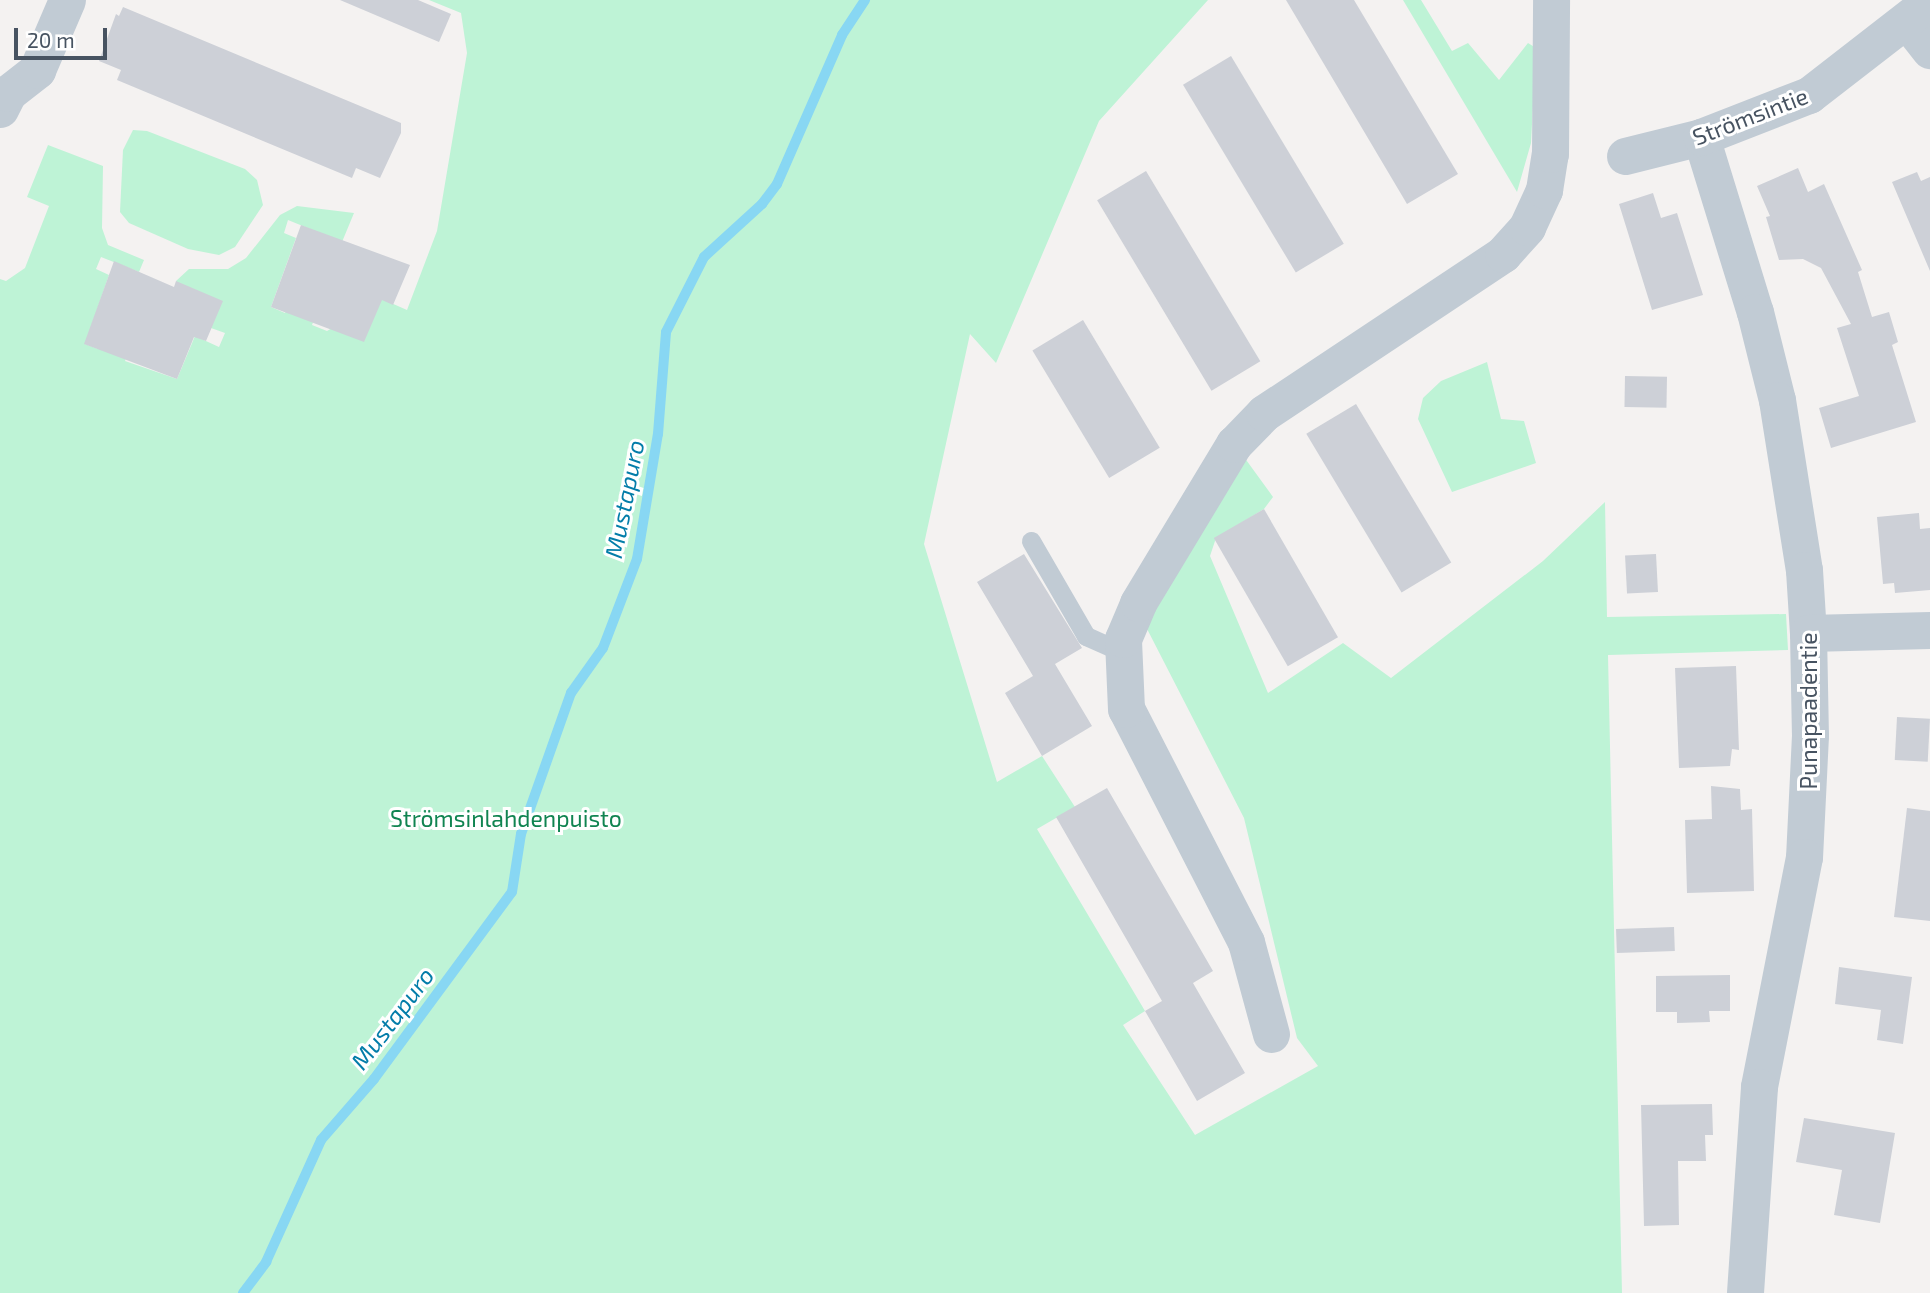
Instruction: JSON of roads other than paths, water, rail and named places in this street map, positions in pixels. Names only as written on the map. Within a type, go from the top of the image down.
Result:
[{"type":"street","points":[[0,109],[8,93],[37,70],[67,0]]},
{"type":"street","points":[[1271,1034],[1246,942],[1126,709],[1122,652],[1138,603],[1234,444],[1287,396],[1503,254],[1527,227],[1545,190],[1550,154],[1551,0]]},
{"type":"street","points":[[1919,11],[1930,50]]},
{"type":"street","name":"Strömsintie","points":[[1625,156],[1701,137],[1809,95],[1919,11]]},
{"type":"street","name":"Punapaadentie","points":[[1701,137],[1755,312],[1777,400],[1804,570],[1808,633],[1811,735],[1804,857],[1759,1087],[1745,1293]]},
{"type":"street","points":[[1808,633],[1930,630]]},
{"type":"lane","points":[[1031,541],[1086,636],[1122,652]]},
{"type":"waterway","name":"Mustapuro","points":[[243,1293],[266,1262],[321,1140],[374,1079],[512,892],[521,834],[571,693],[603,648],[637,559],[658,434],[666,332],[704,257],[762,204],[777,184],[842,35],[865,0]]},
{"type":"park label","name":"Strömsinlahdenpuisto","points":[[506,818]]}]
